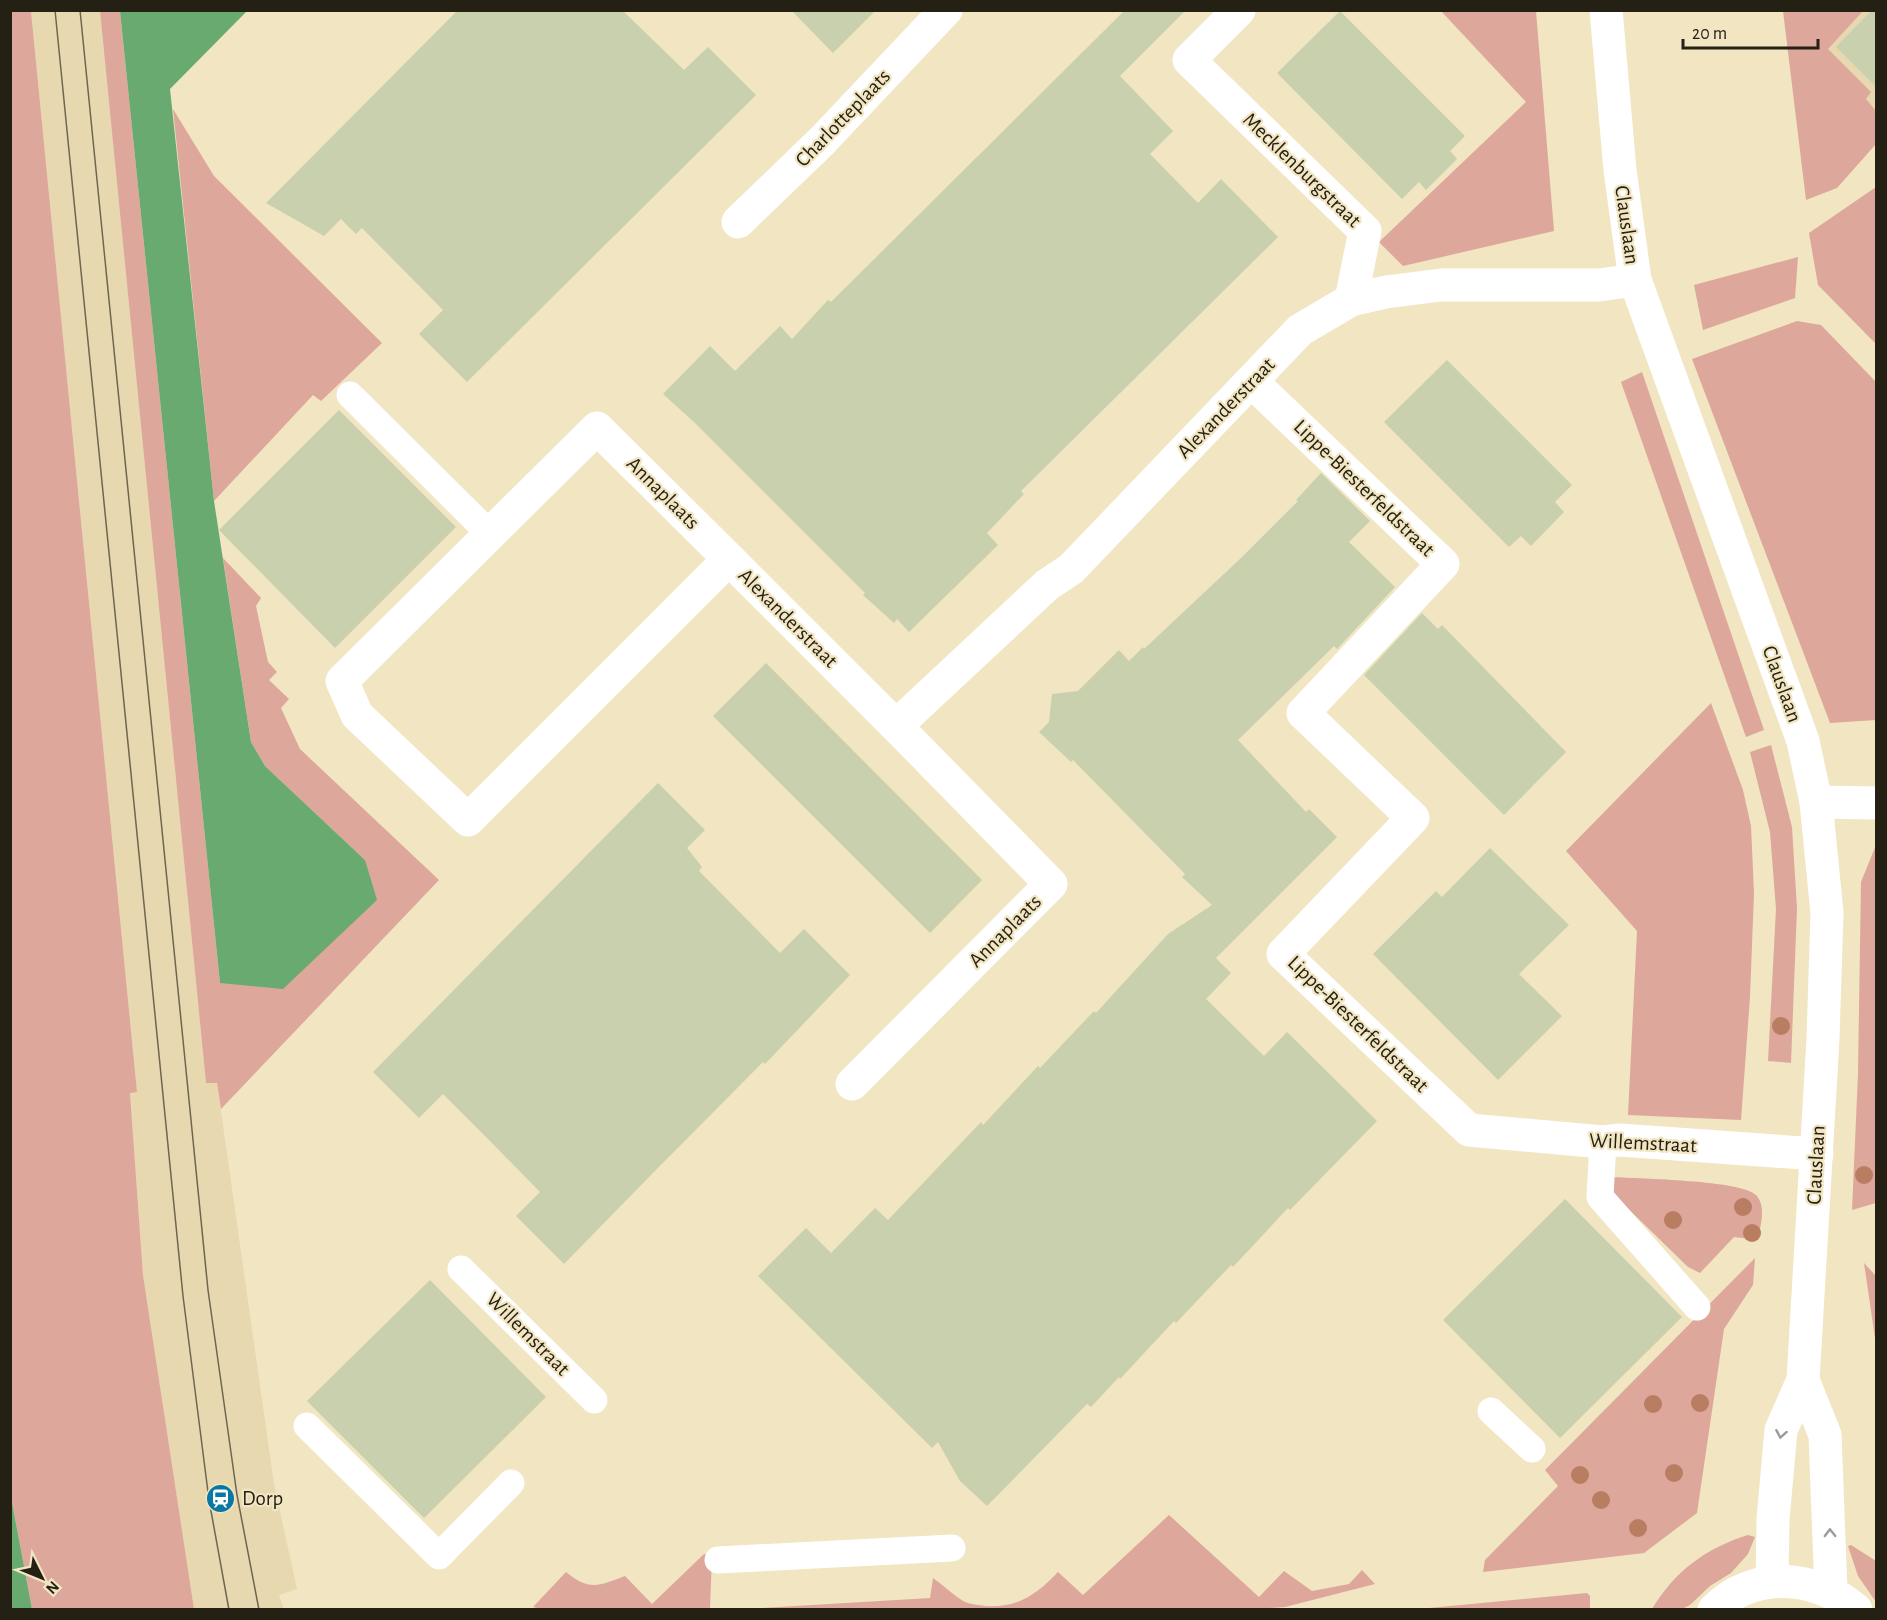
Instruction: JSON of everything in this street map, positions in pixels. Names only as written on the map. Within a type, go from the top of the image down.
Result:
[{"type":"street","name":"Charlotteplaats","points":[[738,222],[822,141],[946,10]]},
{"type":"street","name":"Mecklenburgstraat","points":[[1239,10],[1189,60],[1365,231],[1351,300]]},
{"type":"street","name":"Clauslaan","points":[[1606,10],[1620,170],[1635,280],[1803,741],[1816,802],[1827,913],[1817,1154],[1803,1380],[1780,1430],[1773,1519],[1772,1581]]},
{"type":"street","points":[[1351,300],[1386,292],[1441,285],[1599,285],[1635,280]]},
{"type":"street","name":"Alexanderstraat","points":[[597,428],[342,681],[357,715],[468,820],[729,559],[896,726],[1047,585],[1071,569],[1300,330],[1351,300]]},
{"type":"street","name":"Lippe-Biesterfeldstraat","points":[[1252,382],[1443,564],[1303,713],[1413,818],[1283,954],[1469,1130]]},
{"type":"street","name":"Annaplaats","points":[[597,428],[729,559]]},
{"type":"street","name":"Annaplaats","points":[[852,1084],[1051,884],[896,726]]},
{"type":"street","points":[[1816,802],[1876,803]]},
{"type":"street","name":"Willemstraat","points":[[1469,1130],[1603,1142],[1620,1140],[1817,1154]]},
{"type":"street","name":"Clauslaan","points":[[1803,1380],[1825,1435],[1843,1600]]},
{"type":"street","points":[[1714,1610],[1734,1594],[1772,1581],[1792,1581],[1843,1600]]},
{"type":"lane","points":[[350,395],[490,534]]},
{"type":"lane","points":[[1603,1142],[1600,1197],[1697,1307]]},
{"type":"lane","name":"Willemstraat","points":[[461,1269],[594,1400]]},
{"type":"lane","points":[[1491,1411],[1532,1449]]},
{"type":"lane","points":[[307,1426],[439,1556],[511,1483]]},
{"type":"lane","points":[[718,1560],[952,1548]]},
{"type":"shaded area","points":[[10,11],[31,11],[137,1092],[130,1093],[143,1275],[194,1609],[32,1609],[11,1497]]},
{"type":"shaded area","points":[[31,11],[100,11],[206,1083],[217,1083],[274,1484],[297,1589],[279,1595],[284,1609],[194,1609],[143,1275],[130,1092],[137,1092]]},
{"type":"shaded area","points":[[100,11],[120,11],[220,983],[365,860],[265,766],[251,742],[223,558],[261,598],[256,606],[268,662],[277,672],[269,680],[289,699],[281,708],[300,749],[439,880],[221,1109],[217,1083],[206,1083]]},
{"type":"shaded area","points":[[120,11],[247,11],[170,89],[214,501],[251,742],[265,766],[365,860],[377,900],[283,989],[220,983]]},
{"type":"shaded area","points":[[1441,11],[1536,11],[1554,231],[1403,266],[1379,242],[1526,102]]},
{"type":"shaded area","points":[[1783,11],[1863,11],[1828,49],[1871,92],[1866,99],[1876,111],[1876,144],[1837,188],[1806,200]]},
{"type":"shaded area","points":[[1789,11],[1876,11],[1876,123]]},
{"type":"shaded area","points":[[173,109],[214,176],[382,343],[321,401],[313,395],[214,501]]},
{"type":"shaded area","points":[[1876,187],[1876,344],[1818,285],[1809,233]]},
{"type":"shaded area","points":[[1798,257],[1795,298],[1703,330],[1694,285]]},
{"type":"shaded area","points":[[1797,321],[1821,325],[1876,382],[1876,720],[1830,723],[1692,359]]},
{"type":"shaded area","points":[[1642,372],[1764,730],[1746,737],[1621,382]]},
{"type":"shaded area","points":[[1711,703],[1743,790],[1751,826],[1754,893],[1750,997],[1741,1120],[1628,1115],[1637,931],[1566,851]]},
{"type":"shaded area","points":[[1771,745],[1792,827],[1797,908],[1791,1063],[1768,1061],[1776,909],[1770,832],[1750,752]]},
{"type":"shaded area","points":[[1876,845],[1876,1203],[1852,1210],[1858,1074],[1861,882]]},
{"type":"shaded area","points":[[1614,1177],[1711,1183],[1747,1190],[1756,1195],[1761,1205],[1762,1217],[1758,1240],[1734,1237],[1700,1273],[1688,1267],[1613,1194]]},
{"type":"shaded area","points":[[1755,1258],[1753,1285],[1724,1329],[1697,1513],[1644,1553],[1483,1572],[1485,1560],[1558,1486],[1545,1470]]},
{"type":"shaded area","points":[[1864,1263],[1876,1276],[1876,1345]]},
{"type":"shaded area","points":[[11,1497],[32,1609],[11,1609]]},
{"type":"shaded area","points":[[1169,1515],[1259,1597],[1284,1571],[1312,1591],[1349,1584],[1362,1570],[1375,1584],[1285,1607],[1254,1609],[747,1609],[930,1598],[933,1578],[963,1601],[971,1604],[1007,1605],[1034,1593],[1058,1572],[1083,1595]]},
{"type":"shaded area","points":[[1748,1535],[1755,1537],[1748,1554],[1731,1573],[1710,1586],[1690,1605],[1682,1609],[1652,1609],[1681,1572],[1705,1554]]},
{"type":"shaded area","points":[[1851,1545],[1876,1561],[1876,1602],[1858,1576],[1848,1546]]},
{"type":"shaded area","points":[[704,1554],[712,1555],[710,1609],[544,1610],[533,1607],[566,1572],[581,1582],[594,1585],[625,1576],[652,1604]]},
{"type":"shaded area","points":[[1587,1593],[1590,1596],[1590,1609],[1419,1609]]},
{"type":"building","points":[[458,10],[622,10],[684,70],[708,47],[756,95],[467,382],[419,334],[443,310],[362,228],[356,234],[341,219],[324,236],[266,203]]},
{"type":"building","points":[[791,10],[876,10],[833,53]]},
{"type":"building","points":[[1125,10],[1186,10],[1120,76],[1173,131],[1150,154],[1198,203],[1221,179],[1278,237],[1021,491],[1024,494],[987,533],[998,545],[909,632],[897,619],[894,623],[863,595],[865,593],[663,394],[710,346],[735,371],[780,326],[792,339],[828,300],[831,302]]},
{"type":"building","points":[[1872,10],[1876,10],[1876,87],[1836,47]]},
{"type":"building","points":[[1340,11],[1465,136],[1450,151],[1457,159],[1426,190],[1419,182],[1402,199],[1277,73]]},
{"type":"building","points":[[1447,360],[1572,485],[1555,502],[1564,512],[1531,546],[1521,536],[1509,547],[1384,422]]},
{"type":"building","points":[[339,410],[456,527],[335,648],[219,530]]},
{"type":"building","points":[[1321,473],[1370,521],[1349,542],[1395,587],[1337,649],[1334,646],[1238,740],[1306,812],[1309,809],[1337,837],[1216,958],[1231,973],[1206,999],[1264,1056],[1287,1032],[1377,1121],[1290,1210],[1288,1208],[1233,1267],[1231,1265],[1176,1323],[1174,1321],[1120,1379],[1119,1377],[1091,1407],[1087,1404],[987,1506],[960,1481],[938,1442],[932,1448],[758,1276],[806,1228],[831,1253],[875,1208],[888,1220],[981,1122],[983,1125],[1038,1066],[1040,1068],[1094,1011],[1096,1013],[1168,934],[1212,905],[1182,877],[1185,874],[1073,760],[1071,762],[1039,732],[1049,722],[1052,694],[1078,691],[1119,650],[1129,661],[1143,647],[1144,649],[1241,558],[1298,501],[1296,500]]},
{"type":"building","points":[[1422,613],[1438,629],[1442,625],[1566,752],[1504,815],[1364,675]]},
{"type":"building","points":[[766,663],[982,880],[930,933],[713,716]]},
{"type":"building","points":[[658,783],[705,830],[687,848],[702,867],[699,871],[780,953],[804,929],[850,975],[765,1064],[763,1062],[564,1264],[516,1216],[540,1192],[489,1140],[443,1094],[419,1118],[373,1072]]},
{"type":"building","points":[[1490,848],[1569,925],[1519,974],[1562,1016],[1498,1080],[1373,954],[1436,891],[1442,897]]},
{"type":"building","points":[[1565,1199],[1682,1317],[1560,1438],[1443,1320]]},
{"type":"building","points":[[430,1280],[546,1397],[424,1518],[307,1401]]},
{"type":"tram line","points":[[55,10],[183,1296],[209,1500],[229,1610]]},
{"type":"tram line","points":[[80,10],[208,1290],[237,1495],[259,1610]]},
{"type":"place","name":"Dorp","points":[[221,1498]]}]
